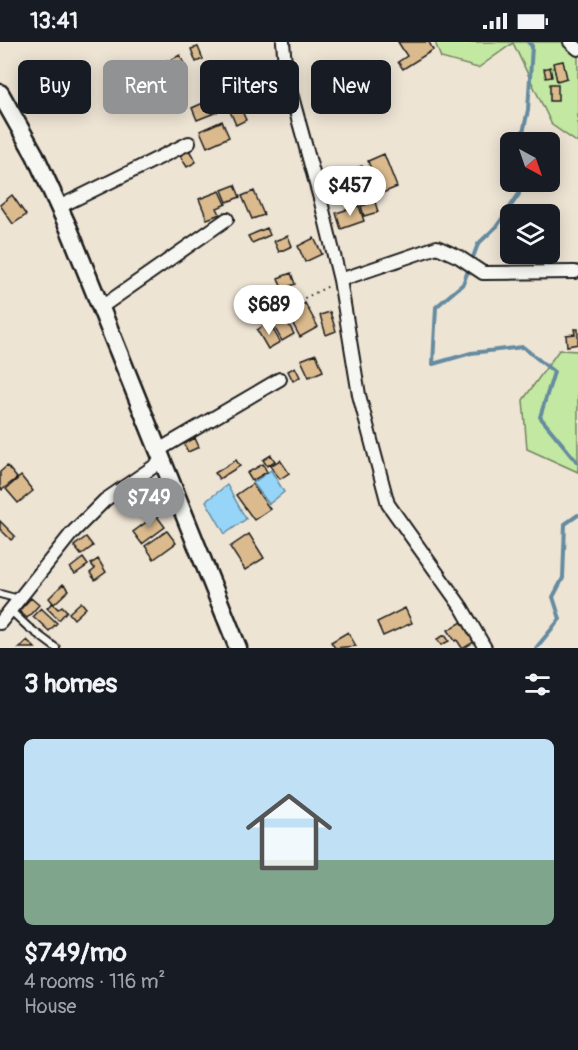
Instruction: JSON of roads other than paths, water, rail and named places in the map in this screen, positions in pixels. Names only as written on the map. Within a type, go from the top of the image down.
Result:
[{"type":"main road","points":[[0,93],[35,155],[59,207],[238,648]]},
{"type":"street","points":[[282,42],[286,75],[340,280],[359,395],[388,504],[462,608],[481,647]]},
{"type":"street","points":[[570,42],[578,49]]},
{"type":"street","points":[[59,207],[189,143]]},
{"type":"street","points":[[100,309],[227,219]]},
{"type":"street","points":[[340,280],[437,247],[483,273],[574,272]]},
{"type":"street","points":[[0,623],[71,534],[105,500],[160,456],[280,379]]},
{"type":"lane","points":[[0,594],[19,599]]},
{"type":"lane","points":[[9,610],[56,648]]},
{"type":"water","points":[[271,470],[284,492],[269,504],[253,483]]},
{"type":"water","points":[[227,485],[246,519],[225,534],[206,501]]},
{"type":"waterway","points":[[523,132],[528,110],[532,46],[528,42]]},
{"type":"waterway","points":[[519,192],[497,226],[478,244],[463,284],[436,307],[433,364],[471,353],[523,347],[554,372],[540,417],[578,463]]},
{"type":"waterway","points":[[536,648],[560,619],[553,597],[563,578],[565,524],[578,515]]}]
